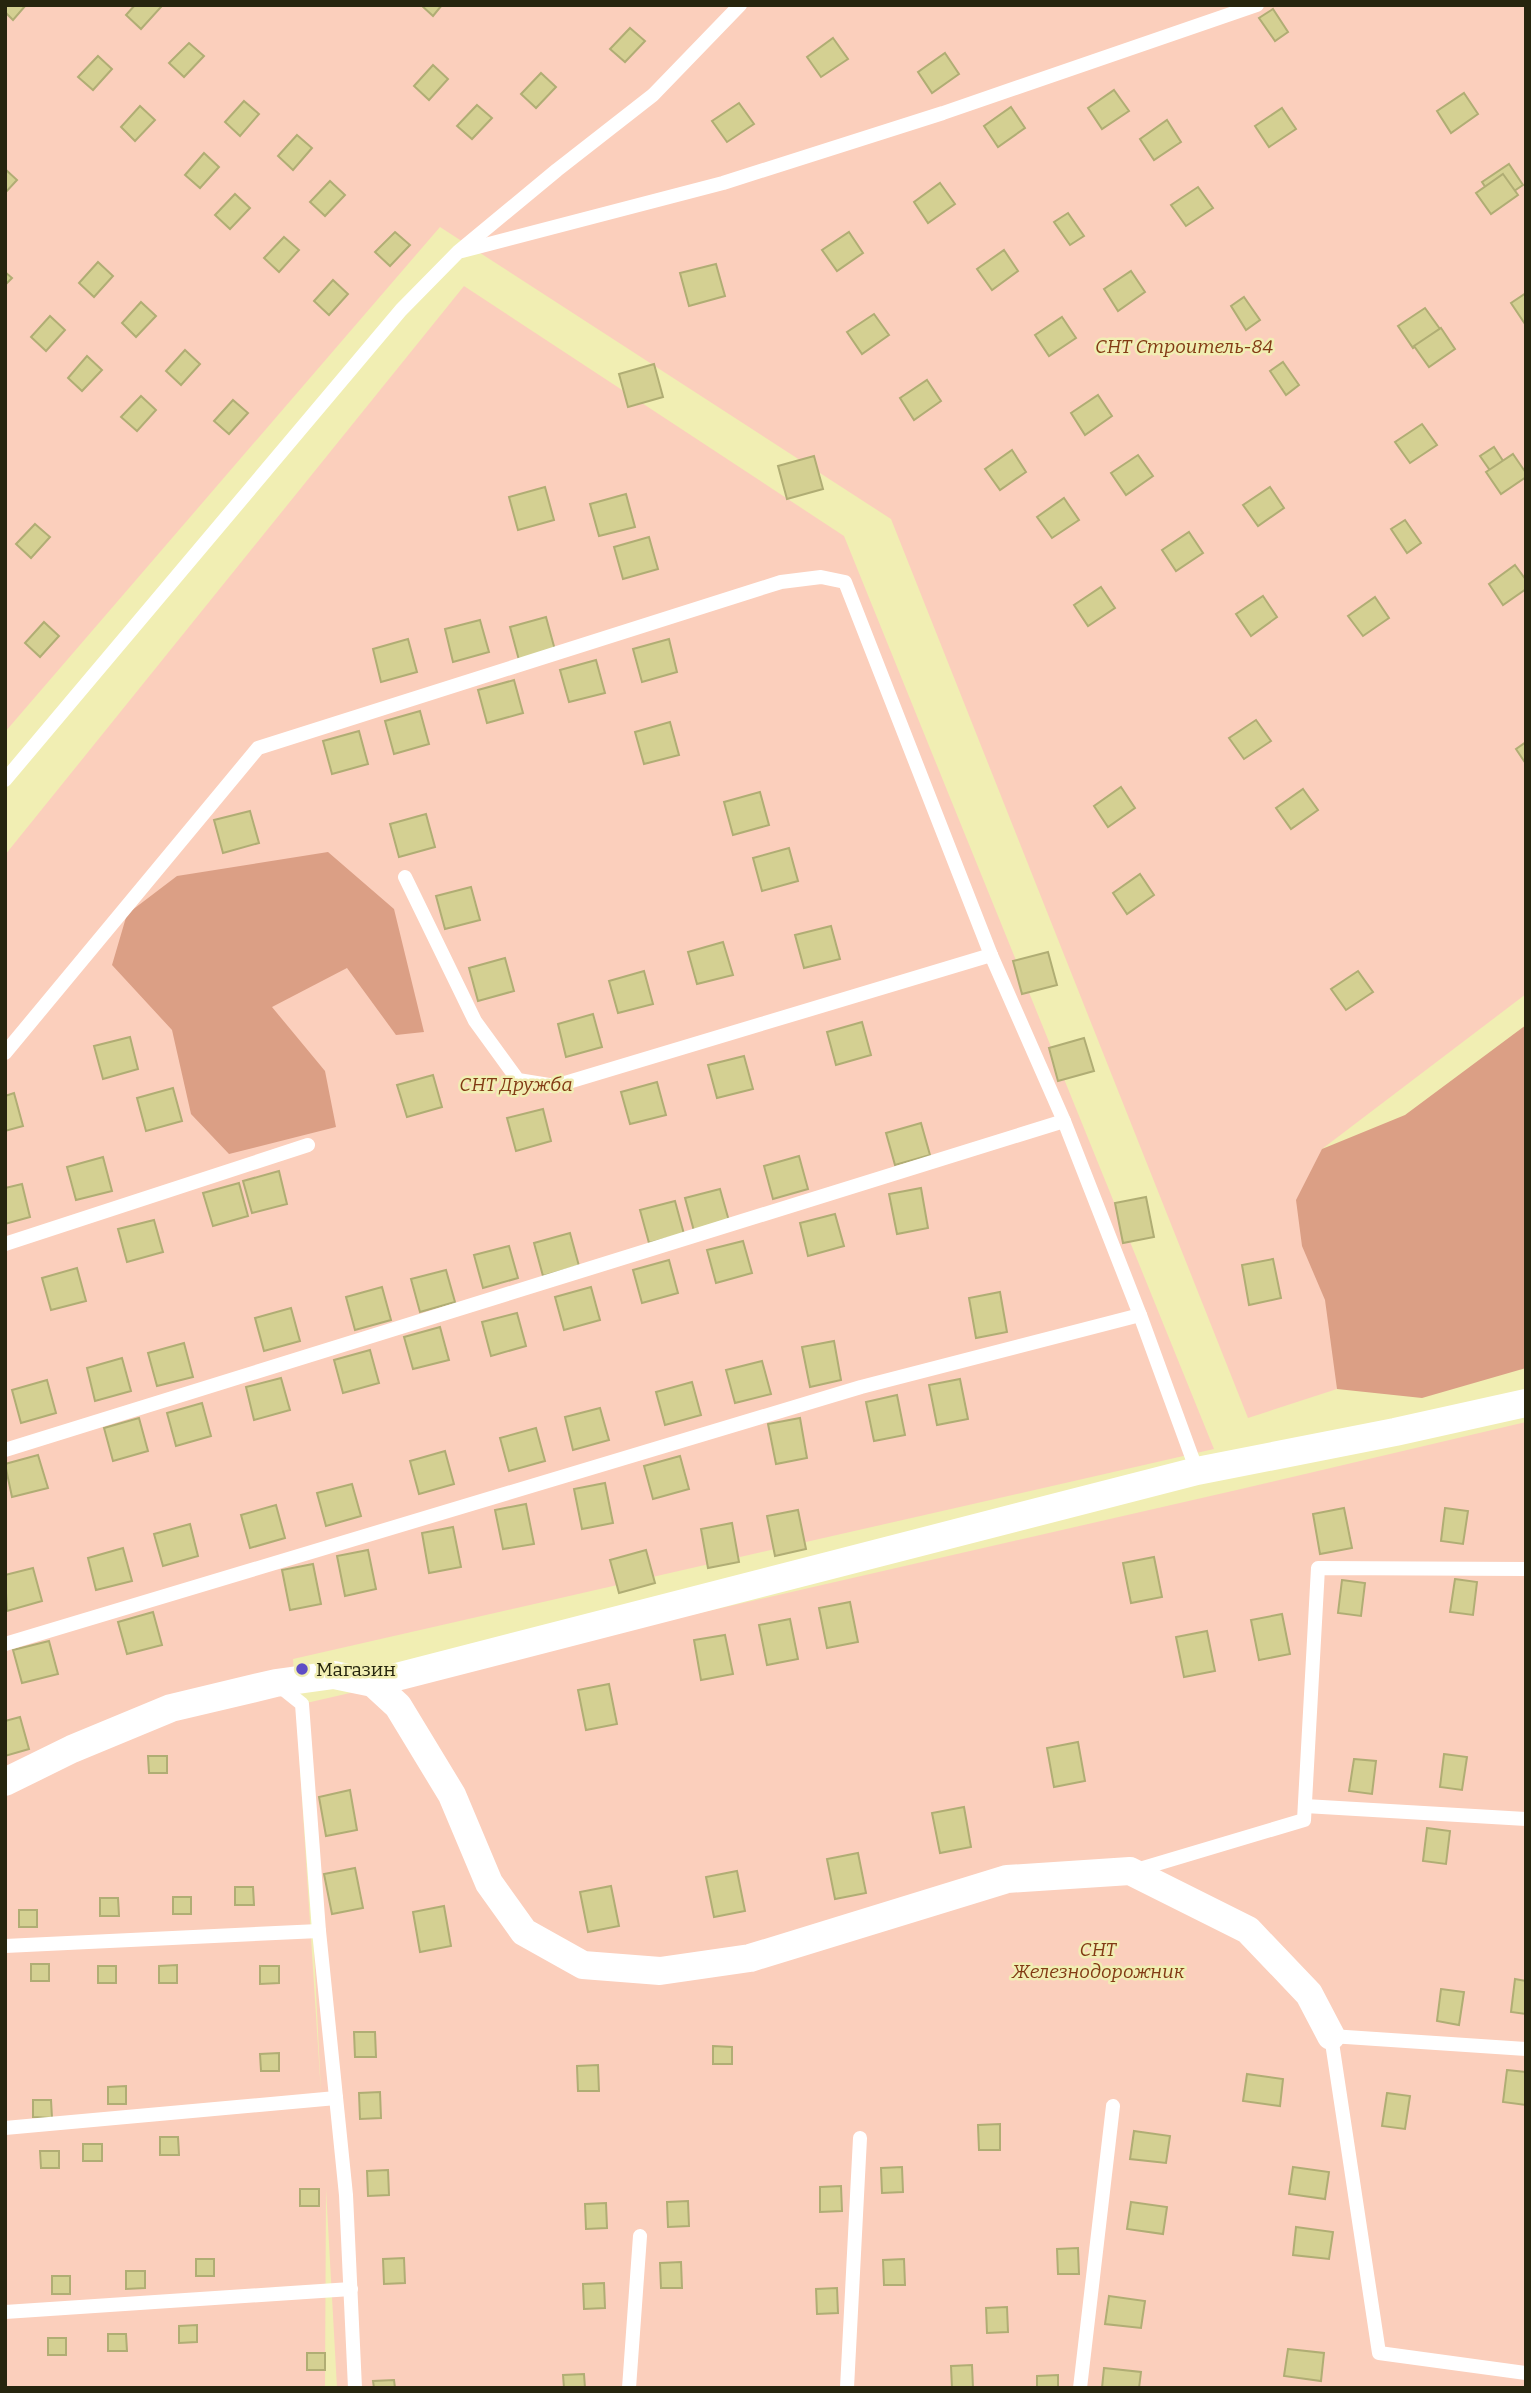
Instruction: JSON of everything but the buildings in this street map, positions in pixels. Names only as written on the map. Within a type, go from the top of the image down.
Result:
[{"type":"street","points":[[5,1782],[72,1749],[171,1708],[276,1683],[334,1675],[373,1683],[1196,1471],[1526,1403]]},
{"type":"street","points":[[373,1683],[398,1706],[405,1717],[452,1795],[489,1883],[524,1933],[583,1965],[660,1971],[750,1958],[1007,1879],[1130,1871],[1248,1930],[1309,1994],[1331,2036]]},
{"type":"lane","points":[[5,780],[401,310],[458,252],[653,95],[740,5]]},
{"type":"lane","points":[[458,252],[723,183],[943,113],[1257,5]]},
{"type":"lane","points":[[5,1053],[258,748],[781,582],[821,577],[845,582],[990,955],[1064,1121],[1140,1315],[1196,1471]]},
{"type":"lane","points":[[405,877],[475,1021],[489,1041],[518,1080],[555,1086],[990,955]]},
{"type":"lane","points":[[5,1450],[1064,1121]]},
{"type":"lane","points":[[5,1244],[308,1145]]},
{"type":"lane","points":[[5,1644],[860,1387],[1140,1315]]},
{"type":"lane","points":[[1130,1871],[1304,1819],[1318,1568],[1526,1569]]},
{"type":"lane","points":[[276,1683],[302,1704],[319,1931],[346,2195],[355,2388]]},
{"type":"lane","points":[[1305,1806],[1526,1819]]},
{"type":"lane","points":[[5,1946],[319,1931]]},
{"type":"lane","points":[[1526,2049],[1331,2036],[1379,2353],[1526,2373]]},
{"type":"lane","points":[[5,2128],[336,2098]]},
{"type":"lane","points":[[1080,2388],[1112,2105]]},
{"type":"lane","points":[[848,2388],[860,2138]]},
{"type":"lane","points":[[629,2388],[640,2236]]},
{"type":"lane","points":[[5,2312],[351,2289]]},
{"type":"green space","name":"СНТ Строитель-84","points":[[5,5],[1526,5],[1526,994],[1322,1149],[1337,1389],[1248,1418],[891,519],[440,227],[5,732]]},
{"type":"green space","points":[[464,286],[844,536],[1214,1449],[293,1659],[321,2093],[302,1704],[1526,1422],[1526,2388],[337,2388],[326,2189],[325,2388],[5,2388],[5,855]]},
{"type":"shaded area","points":[[328,852],[394,909],[424,1032],[396,1035],[347,968],[272,1007],[325,1071],[336,1127],[229,1154],[191,1114],[172,1030],[112,965],[127,914],[177,876]]},
{"type":"shaded area","points":[[1526,1025],[1526,1368],[1422,1398],[1337,1389],[1325,1300],[1302,1246],[1296,1200],[1322,1149],[1405,1115]]},
{"type":"place","name":"Магазин","points":[[302,1669]]},
{"type":"park label","name":"СНТ Дружба","points":[[516,1084]]},
{"type":"park label","name":"СНТ Железнодорожник","points":[[1098,1960]]}]
